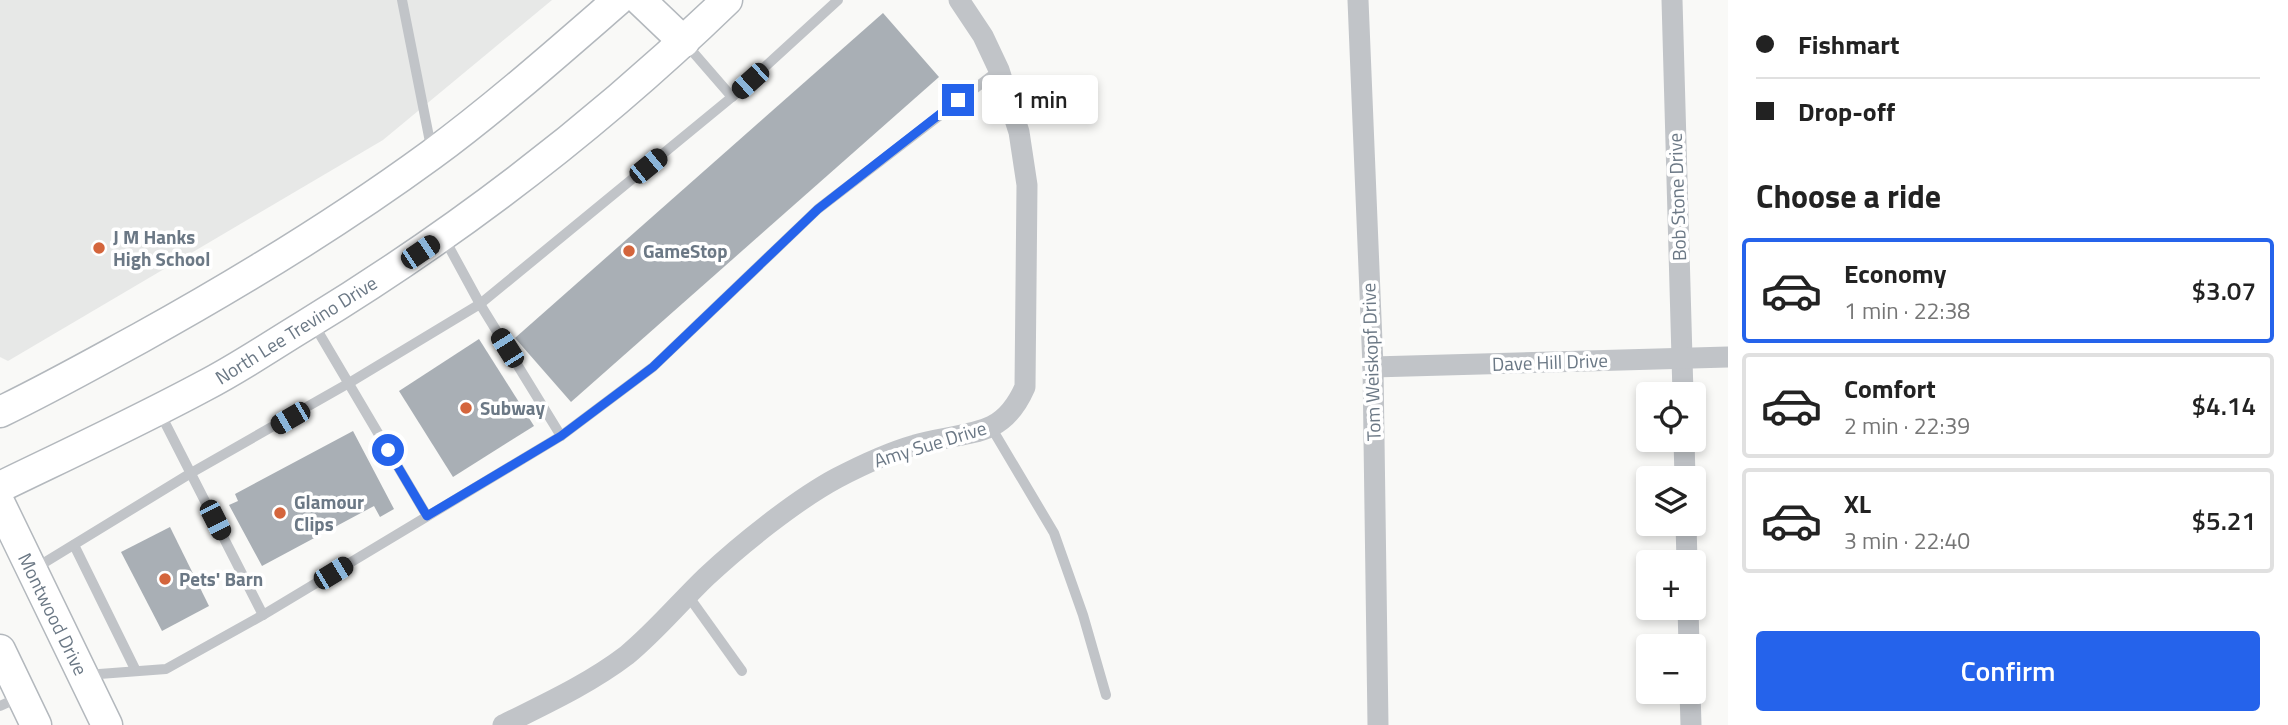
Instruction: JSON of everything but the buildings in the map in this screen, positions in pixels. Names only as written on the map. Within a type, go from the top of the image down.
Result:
[{"type":"main road","points":[[0,412],[36,395],[239,283],[335,222],[432,154],[618,0]]},
{"type":"main road","points":[[640,0],[684,42]]},
{"type":"main road","name":"North Lee Trevino Drive","points":[[0,487],[206,386],[443,236],[549,158],[638,84],[727,0]]},
{"type":"main road","name":"Montwood Drive","points":[[0,504],[107,725]]},
{"type":"main road","points":[[0,650],[11,701],[36,725]]},
{"type":"street","name":"Amy Sue Drive","points":[[502,725],[565,694],[625,656],[666,621],[706,577],[775,520],[833,480],[872,460],[915,445],[991,427],[1008,415],[1026,387],[1027,185],[1019,132],[999,70],[983,36],[959,0]]},
{"type":"street","name":"Tom Weiskopf Drive","points":[[1358,0],[1373,367],[1378,725]]},
{"type":"street","name":"Bob Stone Drive","points":[[1672,0],[1683,382]]},
{"type":"street","name":"Dave Hill Drive","points":[[1373,367],[1728,357]]},
{"type":"street","points":[[1690,704],[1691,725]]},
{"type":"lane","points":[[401,0],[432,154]]},
{"type":"lane","points":[[32,570],[191,473],[480,304],[732,97],[838,0]]},
{"type":"lane","points":[[684,42],[732,97]]},
{"type":"lane","points":[[83,676],[166,669],[263,615],[561,436],[653,367],[818,209],[999,70]]},
{"type":"lane","points":[[443,236],[480,304],[561,436]]},
{"type":"lane","points":[[312,321],[427,516]]},
{"type":"lane","points":[[158,409],[263,615]]},
{"type":"lane","points":[[991,427],[1054,533],[1083,615],[1106,695]]},
{"type":"lane","points":[[74,545],[136,671]]},
{"type":"lane","points":[[688,597],[742,671]]},
{"type":"shaded area","name":"J M Hanks High School","points":[[0,0],[552,0],[383,140],[8,361],[0,357]]},
{"type":"place","name":"J M Hanks High School","points":[[99,248]]},
{"type":"place","name":"GameStop","points":[[629,251]]},
{"type":"place","name":"Subway","points":[[466,408]]},
{"type":"place","name":"Glamour Clips","points":[[280,513]]},
{"type":"place","name":"Pets' Barn","points":[[165,579]]},
{"type":"route","points":[[388,450],[427,516],[561,436],[653,367],[818,209],[958,100]]}]
